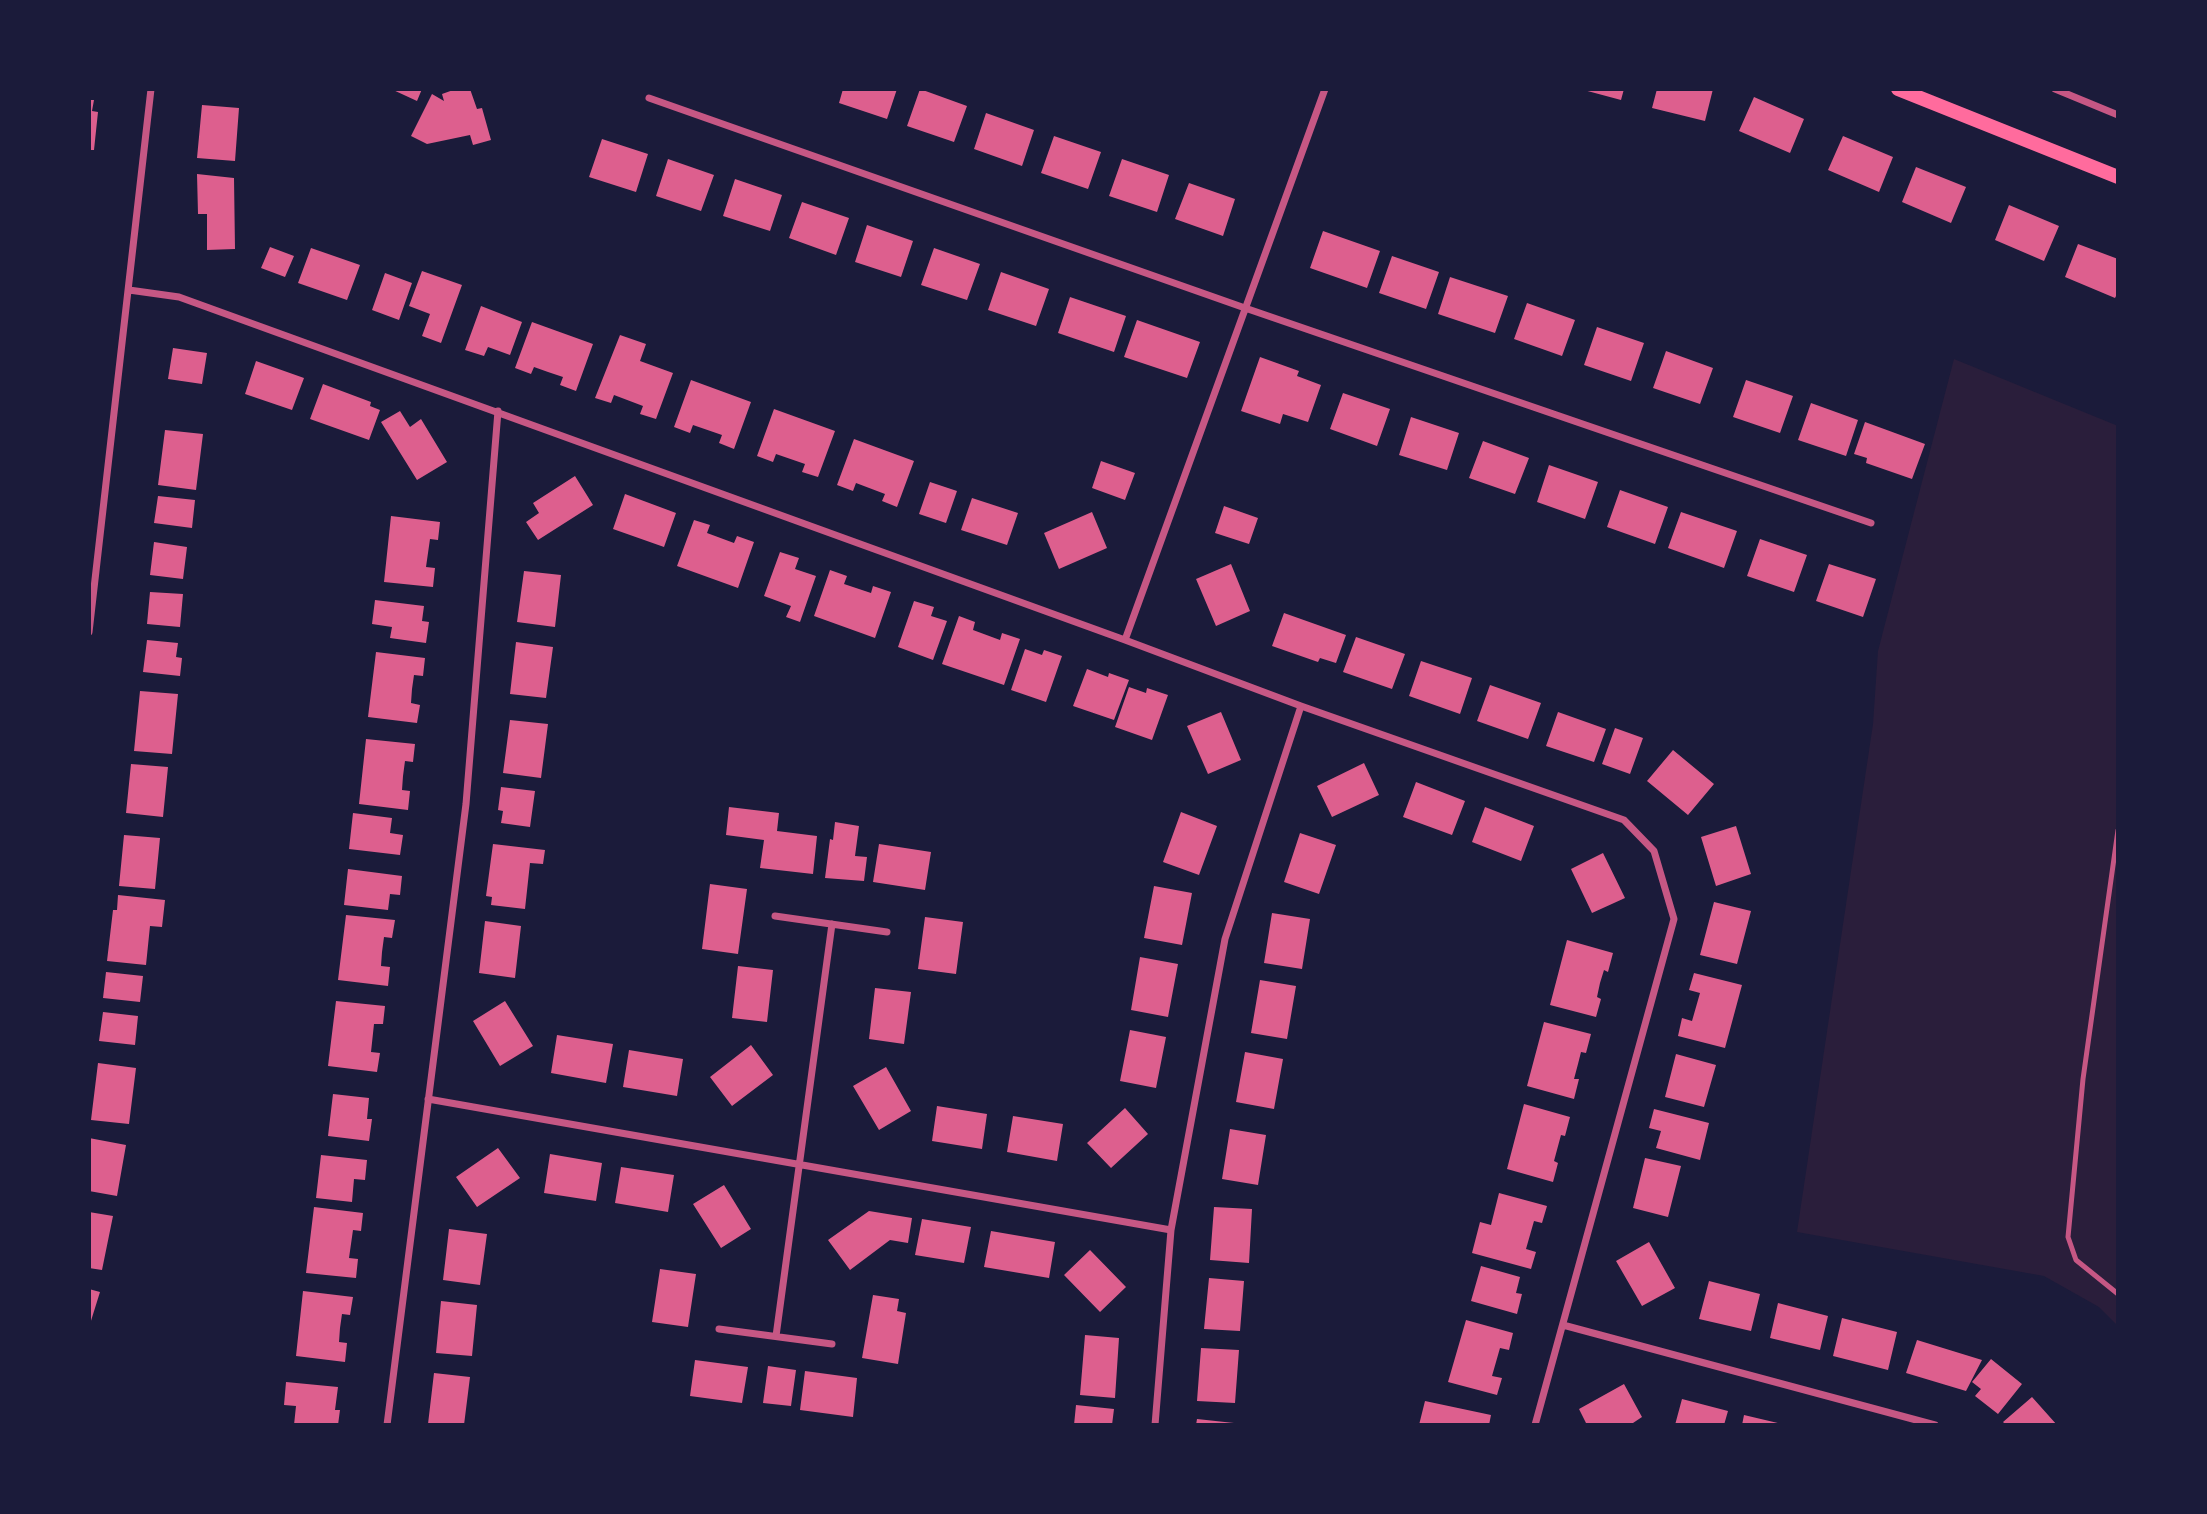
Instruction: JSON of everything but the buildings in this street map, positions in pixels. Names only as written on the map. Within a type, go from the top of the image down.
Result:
[{"type":"main road","points":[[1898,89],[2118,177]]},
{"type":"street","points":[[89,632],[151,89]]},
{"type":"street","points":[[1125,640],[1325,89]]},
{"type":"street","points":[[2056,89],[2118,116]]},
{"type":"street","points":[[649,98],[1245,308],[1871,523]]},
{"type":"street","points":[[129,290],[179,297],[498,411],[1301,706],[1624,820],[1654,851],[1674,919],[1535,1425]]},
{"type":"street","points":[[387,1425],[466,804],[498,411]]},
{"type":"street","points":[[1155,1425],[1171,1230],[1226,939],[1301,706]]},
{"type":"street","points":[[775,916],[887,932]]},
{"type":"street","points":[[776,1336],[832,924]]},
{"type":"street","points":[[428,1099],[1171,1230]]},
{"type":"street","points":[[1563,1325],[1936,1425]]},
{"type":"street","points":[[719,1329],[832,1344]]},
{"type":"lane","points":[[2118,830],[2082,1079],[2068,1237],[2076,1260],[2118,1294]]},
{"type":"shaded area","points":[[1954,359],[2118,426],[2118,1326],[2099,1307],[2044,1276],[1797,1232],[1873,724],[1878,651]]}]
